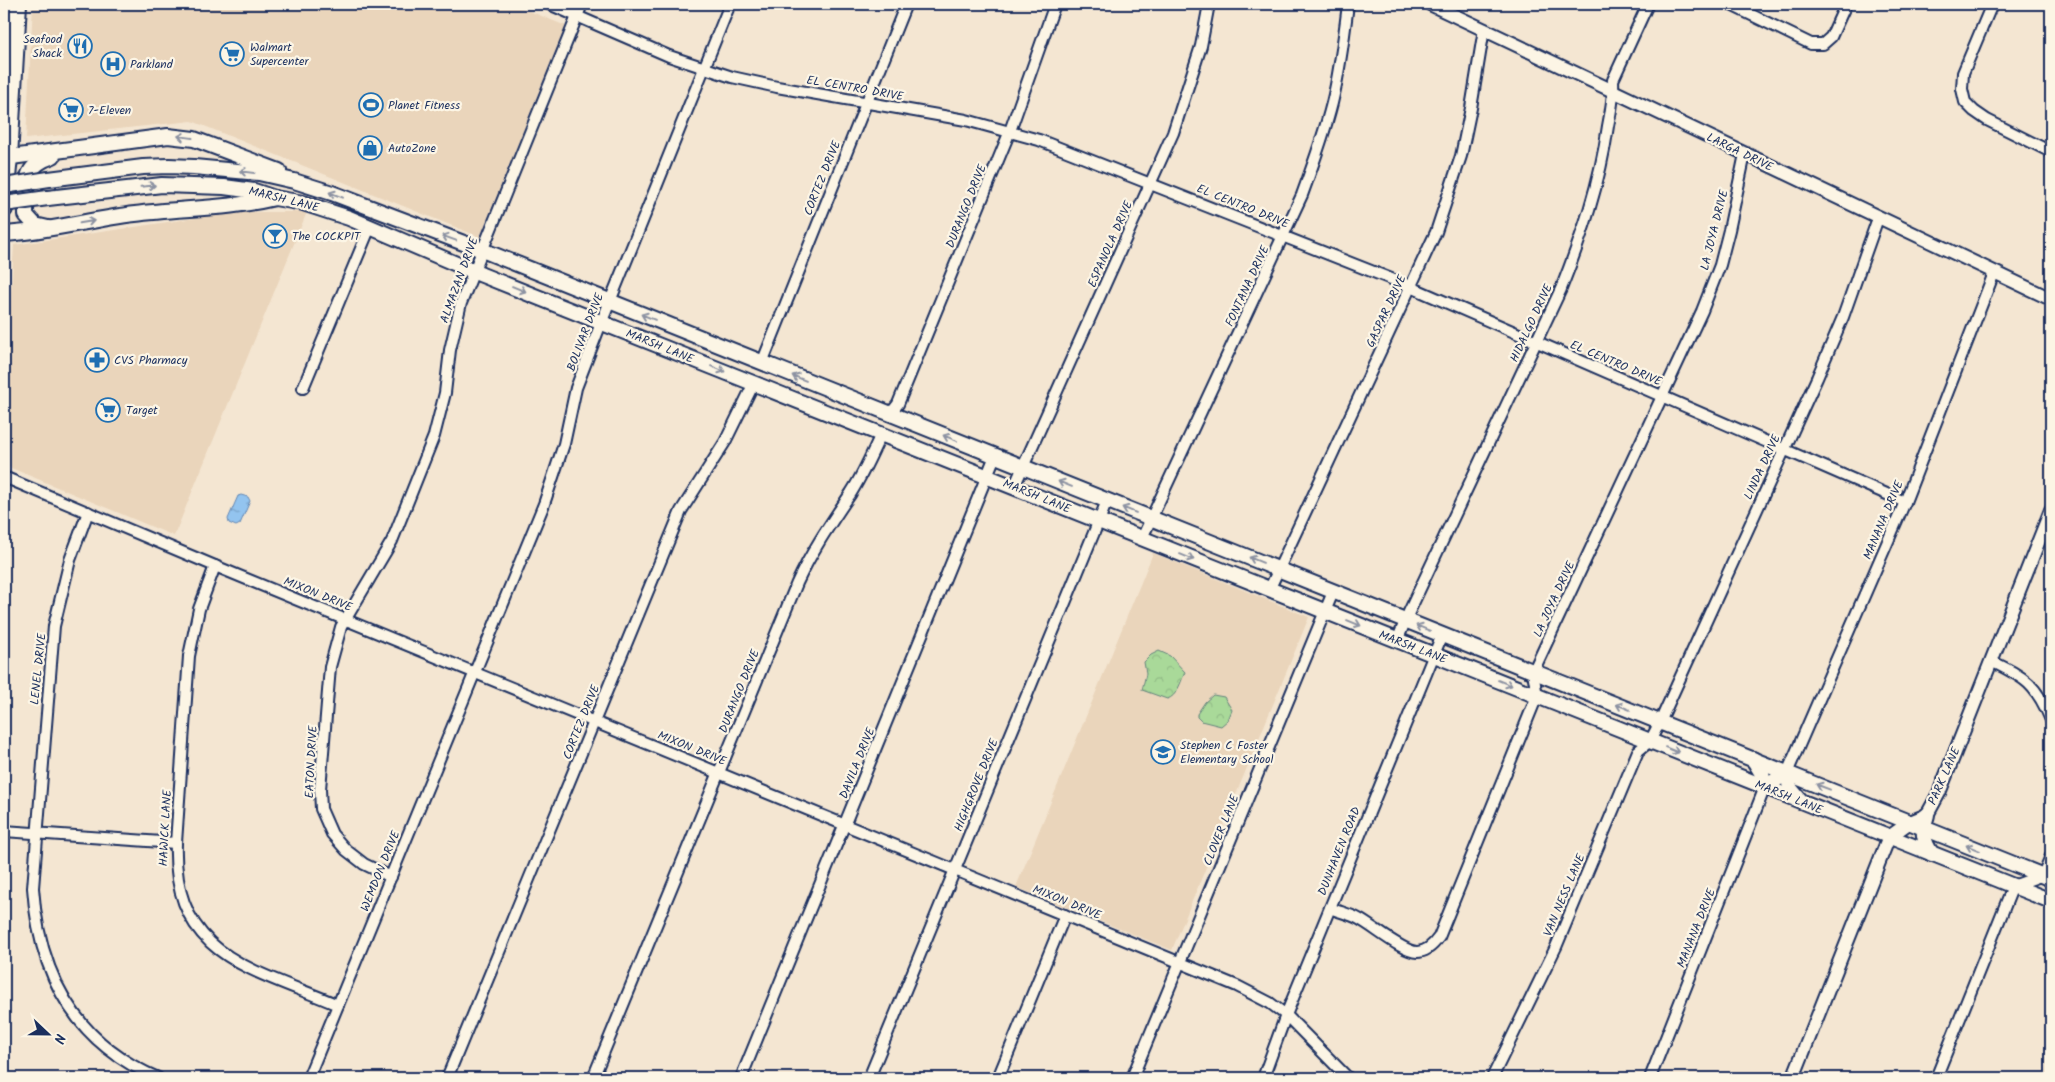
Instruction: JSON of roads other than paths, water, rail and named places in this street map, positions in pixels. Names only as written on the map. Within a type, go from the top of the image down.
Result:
[{"type":"main road","points":[[4,209],[6,157],[18,4]]},
{"type":"main road","points":[[6,157],[180,136],[194,139],[268,166],[294,181]]},
{"type":"main road","points":[[51,228],[35,225],[26,215],[27,176],[35,163],[78,148]]},
{"type":"main road","name":"MARSH LANE","points":[[4,186],[143,167],[169,166],[228,170],[294,181],[482,250],[1753,760],[1879,810],[1920,821],[2002,859],[2047,877]]},
{"type":"main road","name":"MARSH LANE","points":[[4,204],[170,185],[224,187],[254,190],[275,198],[303,203],[349,218],[601,322],[1801,802],[2051,900]]},
{"type":"main road","points":[[4,234],[135,214],[252,204],[275,198]]},
{"type":"main road","points":[[370,226],[376,211]]},
{"type":"main road","points":[[754,383],[762,363]]},
{"type":"main road","points":[[881,434],[890,414]]},
{"type":"main road","points":[[1753,760],[1762,774],[1765,787],[1788,773],[1790,788],[1801,802]]},
{"type":"main road","points":[[1879,810],[1885,818],[1890,837]]},
{"type":"main road","points":[[1920,821],[1924,843],[1932,854]]},
{"type":"main road","points":[[2002,859],[2010,872],[2013,886]]},
{"type":"main road","points":[[2047,877],[2045,886],[2051,900]]},
{"type":"street","name":"EL CENTRO DRIVE","points":[[549,4],[704,69],[759,83],[966,120],[1039,140],[1411,287],[1905,502]]},
{"type":"street","name":"ALMAZAN DRIVE","points":[[344,619],[392,541],[434,436],[445,393],[455,325],[482,250],[582,4]]},
{"type":"street","name":"BOLIVAR DRIVE","points":[[474,672],[544,504],[564,444],[576,388],[601,322],[730,4]]},
{"type":"street","name":"CORTEZ DRIVE","points":[[762,363],[906,4]]},
{"type":"street","name":"DURANGO DRIVE","points":[[890,414],[898,404],[1010,131],[1055,4]]},
{"type":"street","name":"ESPANOLA DRIVE","points":[[1014,487],[1173,133],[1201,46],[1209,4]]},
{"type":"street","name":"FONTANA DRIVE","points":[[1142,538],[1302,195],[1328,118],[1341,56],[1348,4]]},
{"type":"street","name":"LARGA DRIVE","points":[[1430,4],[1614,90],[2051,300]]},
{"type":"street","name":"HIDALGO DRIVE","points":[[1397,640],[1564,280],[1590,210],[1605,146],[1614,90],[1613,80],[1648,4]]},
{"type":"street","points":[[1729,4],[1811,44],[1823,44],[1831,37],[1846,4]]},
{"type":"street","points":[[1992,4],[1964,73],[1962,89],[1965,102],[1974,111],[2006,130],[2051,152]]},
{"type":"street","name":"GASPAR DRIVE","points":[[1270,590],[1278,569],[1436,232],[1461,156],[1472,108],[1484,30]]},
{"type":"street","name":"LA JOYA DRIVE","points":[[1533,672],[1702,311],[1720,265],[1745,154]]},
{"type":"street","name":"LINDA DRIVE","points":[[1660,722],[1843,317],[1878,218]]},
{"type":"street","points":[[303,388],[370,226]]},
{"type":"street","name":"MANANA DRIVE","points":[[1788,773],[1905,502],[1994,273]]},
{"type":"street","name":"CORTEZ DRIVE","points":[[448,1078],[681,511],[725,442],[754,383]]},
{"type":"street","name":"DURANGO DRIVE","points":[[594,1078],[807,560],[851,492],[881,434]]},
{"type":"street","name":"DAVILA DRIVE","points":[[741,1078],[995,456]]},
{"type":"street","name":"MIXON DRIVE","points":[[4,477],[215,566],[1237,986],[1270,1003],[1286,1015],[1348,1078]]},
{"type":"street","name":"HIGHGROVE DRIVE","points":[[869,1078],[1107,501]]},
{"type":"street","name":"PARK LANE","points":[[1890,837],[1920,821],[1939,793],[1991,661],[2047,533],[2051,510]]},
{"type":"street","name":"LENEL DRIVE","points":[[88,512],[70,560],[54,626],[36,833],[33,888],[35,919],[41,946],[50,972],[73,1012],[85,1027],[103,1044],[124,1060],[158,1078]]},
{"type":"street","name":"HAWICK LANE","points":[[215,566],[199,609],[190,656],[175,866],[182,899],[193,923],[210,944],[234,962],[338,1005]]},
{"type":"street","name":"CLOVER LANE","points":[[1132,1078],[1333,592]]},
{"type":"street","name":"EATON DRIVE","points":[[344,619],[334,647],[330,667],[320,789],[321,809],[332,834],[346,850],[364,864],[391,877]]},
{"type":"street","name":"DUNHAVEN ROAD","points":[[1263,1078],[1286,1015],[1442,635]]},
{"type":"street","points":[[1991,661],[2021,676],[2032,686],[2051,720]]},
{"type":"street","name":"WEMDON DRIVE","points":[[308,1078],[474,672]]},
{"type":"street","points":[[1330,908],[1357,918],[1404,949],[1418,952],[1434,944],[1443,928],[1537,696],[1533,672]]},
{"type":"street","name":"VAN NESS LANE","points":[[1492,1078],[1556,947],[1638,751],[1650,741],[1660,722]]},
{"type":"street","name":"MANANA DRIVE","points":[[1650,1078],[1765,787]]},
{"type":"street","points":[[4,831],[176,843]]},
{"type":"street","points":[[1793,1078],[1890,837]]},
{"type":"street","points":[[1936,1078],[2013,886],[2047,877],[2051,856]]},
{"type":"street","points":[[998,1078],[1065,915]]},
{"type":"water","points":[[238,496],[248,497],[250,501],[240,524],[236,526],[229,523],[228,519]]},
{"type":"place","name":"Seafood Shack","points":[[80,46]]},
{"type":"place","name":"Walmart Supercenter","points":[[232,54]]},
{"type":"place","name":"Parkland","points":[[113,64]]},
{"type":"place","name":"Planet Fitness","points":[[371,105]]},
{"type":"place","name":"7-Eleven","points":[[71,110]]},
{"type":"place","name":"AutoZone","points":[[370,148]]},
{"type":"place","name":"The COCKPIT","points":[[275,236]]},
{"type":"place","name":"CVS Pharmacy","points":[[97,360]]},
{"type":"place","name":"Target","points":[[108,410]]},
{"type":"place","name":"Stephen C Foster Elementary School","points":[[1163,752]]}]
